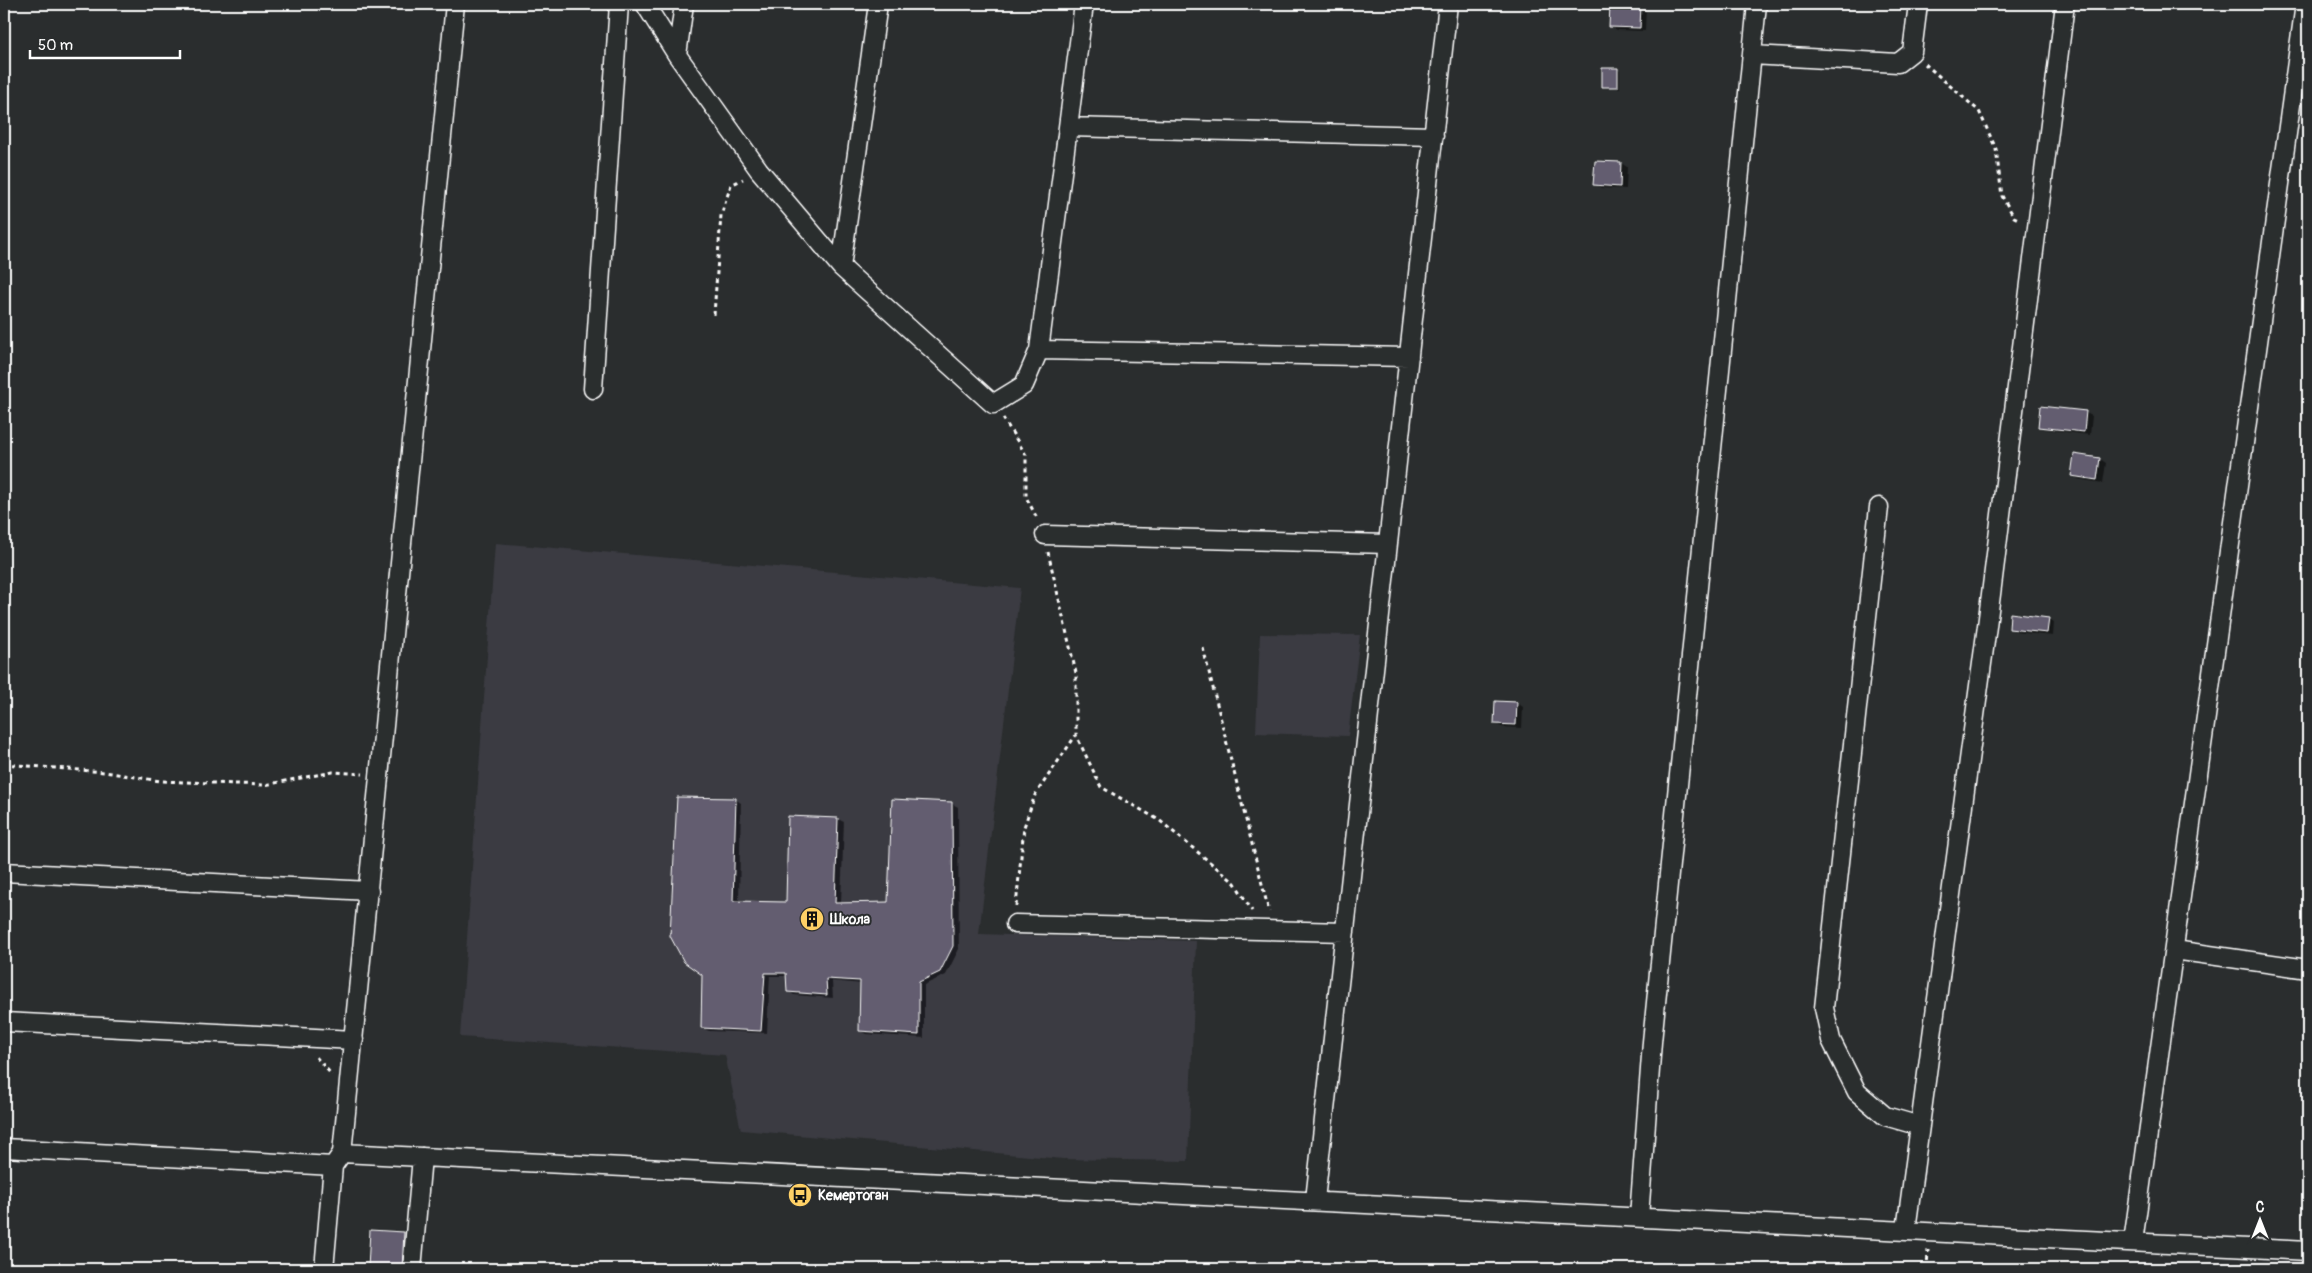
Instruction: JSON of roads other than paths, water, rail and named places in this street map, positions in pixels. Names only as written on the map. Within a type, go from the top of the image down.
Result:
[{"type":"street","points":[[324,1269],[354,1040],[455,4]]},
{"type":"street","points":[[593,389],[619,4]]},
{"type":"street","points":[[646,4],[677,55],[759,170],[841,267],[993,404],[1024,385],[1039,350],[1084,4]]},
{"type":"street","points":[[677,55],[684,4]]},
{"type":"street","points":[[841,267],[878,4]]},
{"type":"street","points":[[1315,1200],[1448,4]]},
{"type":"street","points":[[1639,1217],[1652,1042],[1757,4]]},
{"type":"street","points":[[1752,55],[1898,63],[1912,52],[1918,4]]},
{"type":"street","points":[[1906,1230],[1985,636],[2065,4]]},
{"type":"street","points":[[2133,1242],[2305,4]]},
{"type":"street","points":[[1068,128],[1434,136]]},
{"type":"street","points":[[1039,350],[1409,357]]},
{"type":"street","points":[[1879,507],[1824,1008],[1831,1040],[1857,1092],[1884,1116],[1920,1126]]},
{"type":"street","points":[[1044,535],[1388,544]]},
{"type":"street","points":[[4,872],[369,891]]},
{"type":"street","points":[[1015,924],[1345,932]]},
{"type":"street","points":[[2174,950],[2308,969]]},
{"type":"street","points":[[4,1022],[354,1040]]},
{"type":"street","points":[[4,1148],[338,1159],[422,1157],[1315,1200],[2308,1251]]},
{"type":"street","points":[[412,1269],[422,1157]]},
{"type":"place","name":"Школа","points":[[812,919]]},
{"type":"place","name":"Кемертоган","points":[[800,1195]]}]
